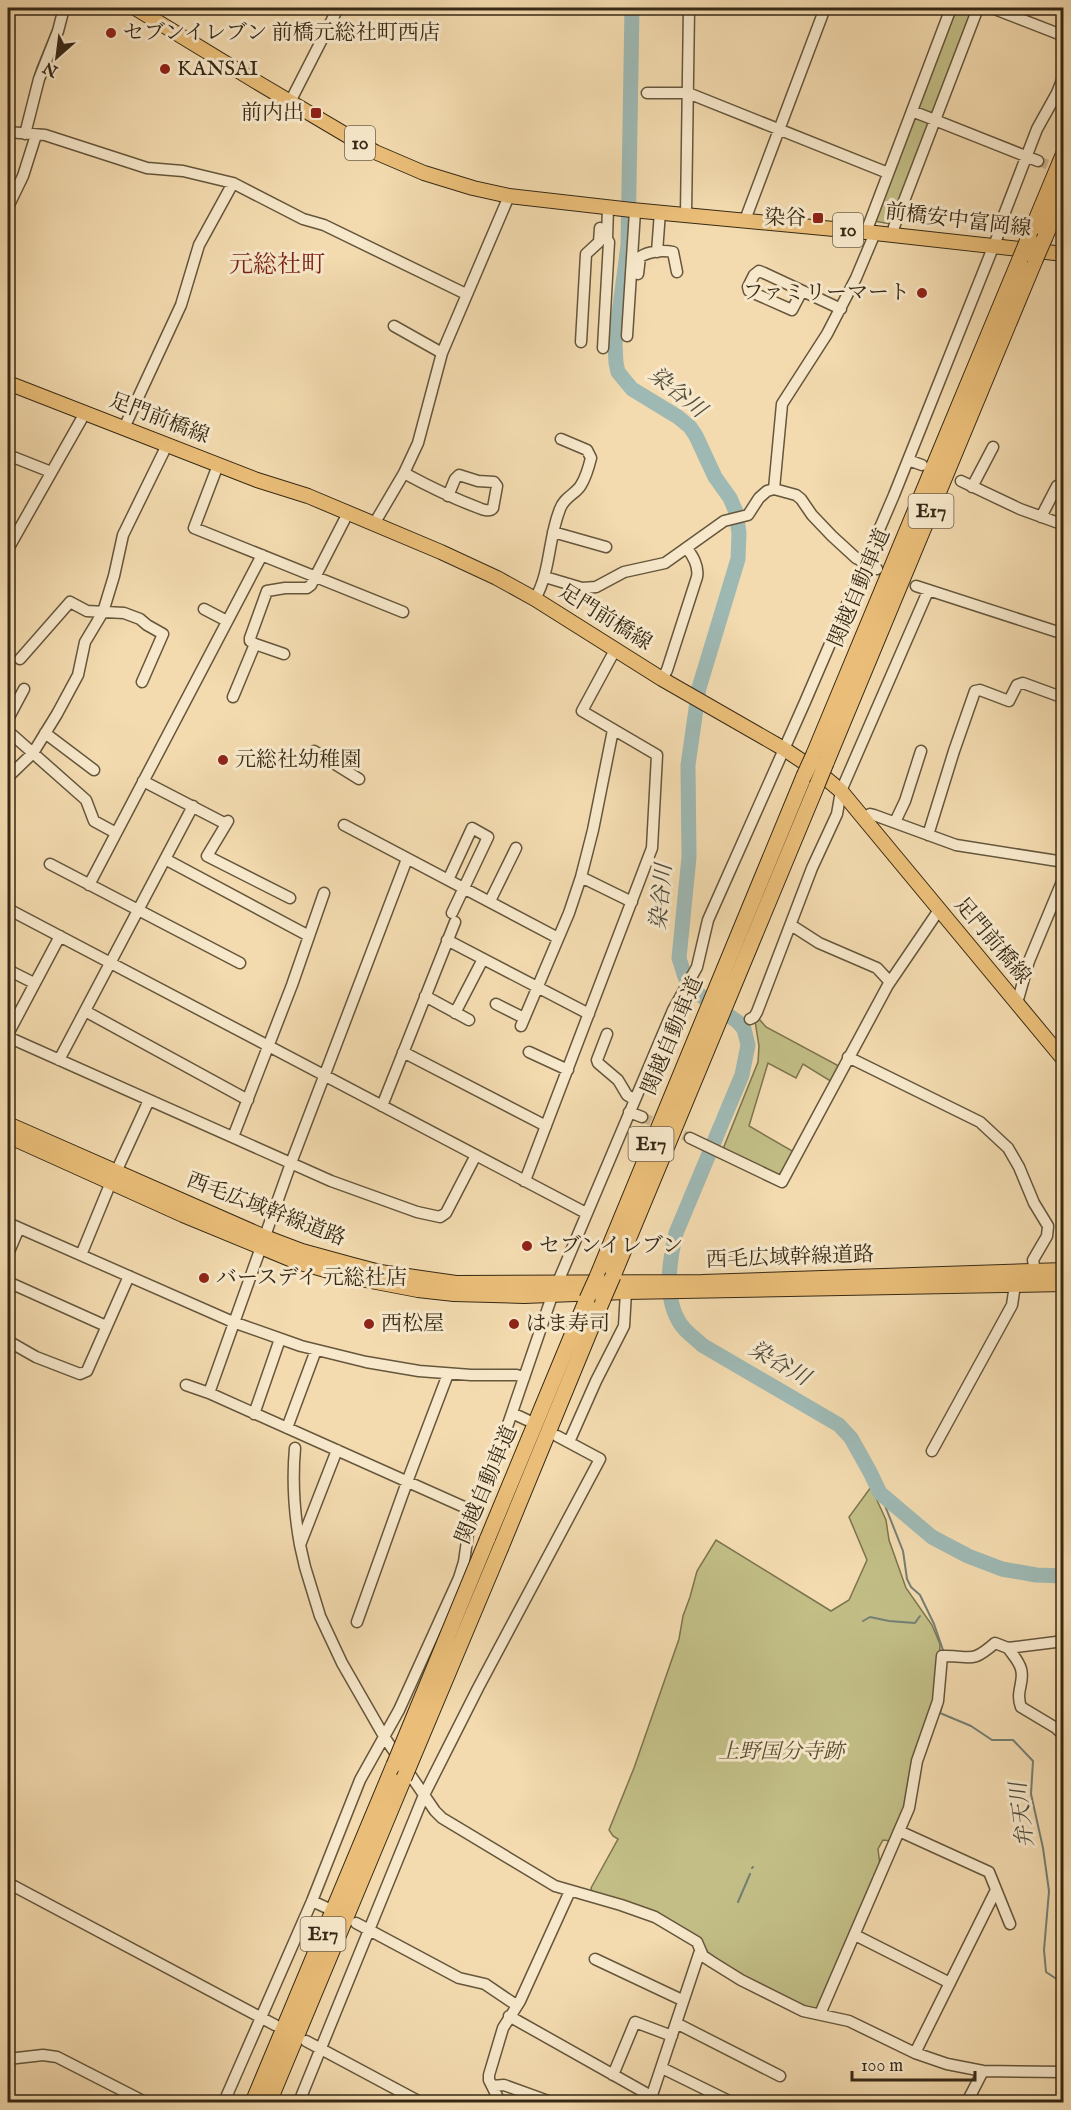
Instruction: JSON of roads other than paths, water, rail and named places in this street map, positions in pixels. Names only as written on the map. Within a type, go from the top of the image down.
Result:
[{"type":"highway","name":"関越自動車道","points":[[1028,259],[1029,237],[1064,153]]},
{"type":"highway","name":"関越自動車道","points":[[595,1299],[597,1277],[717,986],[820,759],[1028,259],[1045,237],[1064,192]]},
{"type":"highway","name":"関越自動車道","points":[[269,2103],[404,1778],[494,1543],[595,1299],[613,1276],[719,1022],[810,781]]},
{"type":"highway","name":"関越自動車道","points":[[253,2103],[394,1765],[494,1543]]},
{"type":"main road","name":"10","points":[[135,8],[362,144],[405,165],[447,181],[509,196],[634,211]]},
{"type":"main road","name":"前橋安中富岡線","points":[[634,211],[870,232],[1064,254]]},
{"type":"main road","name":"足門前橋線","points":[[8,382],[218,465],[348,513],[480,570],[535,599],[662,679],[784,749],[817,771],[841,791],[1064,1060]]},
{"type":"main road","name":"西毛広域幹線道路","points":[[8,1124],[114,1177]]},
{"type":"main road","name":"西毛広域幹線道路","points":[[8,1136],[114,1177],[324,1271],[377,1284],[464,1294],[657,1287],[1064,1284]]},
{"type":"main road","name":"西毛広域幹線道路","points":[[682,1287],[1064,1270]]},
{"type":"main road","name":"西毛広域幹線道路","points":[[555,1290],[626,1292],[657,1287]]},
{"type":"street","points":[[8,207],[23,176],[39,79],[58,31],[64,8]]},
{"type":"street","points":[[290,102],[338,8]]},
{"type":"street","points":[[686,214],[689,8]]},
{"type":"street","points":[[745,220],[825,8]]},
{"type":"street","points":[[774,489],[782,404],[827,334],[872,244],[870,232],[888,173],[951,8]]},
{"type":"street","points":[[893,236],[894,227],[978,8]]},
{"type":"street","points":[[992,8],[1064,36]]},
{"type":"street","points":[[224,2103],[312,1901],[360,1780],[385,1738],[459,1578],[464,1562],[470,1519],[512,1413],[555,1290],[673,1010],[695,971],[700,959],[708,920],[908,460],[998,235],[1037,129],[1064,75]]},
{"type":"street","points":[[647,93],[688,93],[888,173]]},
{"type":"street","points":[[912,111],[1038,161]]},
{"type":"street","points":[[8,132],[45,135],[147,168],[183,171],[233,183],[303,219],[324,225],[466,294]]},
{"type":"street","points":[[124,428],[180,305],[200,245],[233,183]]},
{"type":"street","points":[[374,524],[404,473],[420,436],[442,353],[509,196]]},
{"type":"street","points":[[581,342],[586,254],[598,243],[607,207]]},
{"type":"street","points":[[603,348],[609,242],[607,239],[607,207]]},
{"type":"street","points":[[627,336],[634,211]]},
{"type":"street","points":[[657,252],[660,212]]},
{"type":"street","points":[[638,280],[640,257],[646,254],[673,252],[677,272]]},
{"type":"street","points":[[802,291],[793,310],[749,291],[748,287],[754,274],[759,271],[841,309]]},
{"type":"street","points":[[394,326],[442,353]]},
{"type":"street","points":[[8,549],[85,413]]},
{"type":"street","points":[[535,599],[545,577],[553,532],[562,504],[581,486],[591,458],[588,450],[561,439]]},
{"type":"street","points":[[8,777],[33,753],[78,675],[85,642],[103,612],[123,535],[167,445]]},
{"type":"street","points":[[972,487],[993,447]]},
{"type":"street","points":[[8,455],[51,472]]},
{"type":"street","points":[[908,460],[922,465]]},
{"type":"street","points":[[218,465],[194,528],[315,576],[335,587],[403,612]]},
{"type":"street","points":[[404,473],[448,496],[482,509],[492,510],[497,486],[494,482],[478,481],[459,475],[448,496]]},
{"type":"street","points":[[961,481],[1041,518],[1064,525]]},
{"type":"street","points":[[1041,518],[1057,486]]},
{"type":"street","points":[[545,577],[582,588],[596,586],[624,572],[665,563],[724,521],[748,515],[759,498],[767,491],[774,489],[801,499],[812,515],[832,536],[864,563],[877,569]]},
{"type":"street","points":[[284,654],[250,641],[267,591],[307,588],[311,585],[348,513]]},
{"type":"street","points":[[553,532],[606,547]]},
{"type":"street","points":[[662,679],[667,670],[698,572],[686,548]]},
{"type":"street","points":[[89,885],[262,555]]},
{"type":"street","points":[[916,586],[1064,634]]},
{"type":"street","points":[[750,1019],[757,1012],[812,868],[837,814],[841,791],[928,591]]},
{"type":"street","points":[[20,659],[70,602],[87,611],[132,615],[163,634],[142,681]]},
{"type":"street","points":[[204,609],[228,621]]},
{"type":"street","points":[[233,698],[255,644]]},
{"type":"street","points":[[524,1180],[652,848],[657,756],[582,711],[615,650]]},
{"type":"street","points":[[928,835],[975,692],[980,690],[1010,701],[1017,685],[1023,683],[1064,698]]},
{"type":"street","points":[[8,719],[24,689]]},
{"type":"street","points":[[8,730],[87,800],[94,821],[116,833]]},
{"type":"street","points":[[496,1004],[523,1022],[569,913],[581,877],[613,730]]},
{"type":"street","points":[[45,733],[94,770]]},
{"type":"street","points":[[314,751],[359,779]]},
{"type":"street","points":[[895,822],[905,801],[921,751]]},
{"type":"street","points":[[143,781],[227,822],[207,856],[290,898]]},
{"type":"street","points":[[58,1060],[193,806]]},
{"type":"street","points":[[864,818],[870,814],[874,815],[956,845],[1064,862]]},
{"type":"street","points":[[344,825],[558,938]]},
{"type":"street","points":[[382,1106],[447,940],[453,918],[488,837],[472,828],[448,880]]},
{"type":"street","points":[[490,901],[516,848]]},
{"type":"street","points":[[209,1394],[291,1163],[407,858]]},
{"type":"street","points":[[165,859],[309,936]]},
{"type":"street","points":[[50,864],[240,963]]},
{"type":"street","points":[[581,877],[632,902]]},
{"type":"street","points":[[1017,1003],[1029,961],[1064,877]]},
{"type":"street","points":[[233,1137],[324,892]]},
{"type":"street","points":[[8,909],[586,1213]]},
{"type":"street","points":[[690,1138],[782,1182],[890,982],[939,910]]},
{"type":"street","points":[[791,925],[819,943],[877,968],[890,982]]},
{"type":"street","points":[[60,936],[8,1036],[291,1163],[358,1191],[417,1212],[440,1217],[447,1213],[476,1155]]},
{"type":"street","points":[[447,940],[589,1014]]},
{"type":"street","points":[[456,1013],[483,959]]},
{"type":"street","points":[[8,970],[34,984]]},
{"type":"street","points":[[424,996],[469,1020]]},
{"type":"street","points":[[85,1011],[248,1100]]},
{"type":"street","points":[[607,1034],[597,1060],[598,1063],[618,1080],[627,1095],[635,1100]]},
{"type":"street","points":[[404,1052],[546,1126]]},
{"type":"street","points":[[530,1052],[568,1070]]},
{"type":"street","points":[[848,1057],[980,1122],[1008,1148],[1019,1167],[1034,1203],[1048,1226],[1047,1236],[1034,1260],[1035,1271]]},
{"type":"street","points":[[81,1255],[149,1100]]},
{"type":"street","points":[[629,1112],[642,1117]]},
{"type":"street","points":[[8,1223],[233,1322],[316,1350],[391,1367],[448,1374],[517,1375],[524,1378]]},
{"type":"street","points":[[8,1254],[19,1228]]},
{"type":"street","points":[[8,1341],[36,1357],[80,1374],[87,1371],[129,1276]]},
{"type":"street","points":[[8,1282],[106,1326]]},
{"type":"street","points":[[932,1451],[1012,1305],[1015,1285]]},
{"type":"street","points":[[569,1442],[624,1326],[626,1292]]},
{"type":"street","points":[[254,1414],[280,1339]]},
{"type":"street","points":[[287,1428],[316,1350]]},
{"type":"street","points":[[357,1622],[448,1374]]},
{"type":"street","points":[[186,1385],[473,1511]]},
{"type":"street","points":[[512,1413],[527,1420]]},
{"type":"street","points":[[299,2103],[424,1795],[478,1688],[600,1459],[557,1436]]},
{"type":"street","points":[[295,1448],[292,1475],[295,1517],[300,1545],[320,1616],[342,1663],[385,1738],[435,1811],[447,1821],[548,1882],[570,1891],[649,1914],[697,1942],[702,1956],[741,1980],[803,2011],[849,2021],[933,2061],[983,2071],[1064,2072]]},
{"type":"street","points":[[300,1545],[337,1450]]},
{"type":"street","points":[[820,2014],[909,1808],[917,1761],[938,1701],[942,1656],[974,1659],[995,1643],[1008,1648],[1064,1641]]},
{"type":"street","points":[[1008,1648],[1021,1669],[1021,1684],[1017,1697],[1021,1707],[1056,1728],[1064,1736]]},
{"type":"street","points":[[899,1831],[989,1872],[1010,1924]]},
{"type":"street","points":[[8,1883],[275,2025]]},
{"type":"street","points":[[915,2053],[996,1890]]},
{"type":"street","points":[[500,2103],[489,2080],[489,2071],[503,2028],[520,2001],[570,1891]]},
{"type":"street","points":[[312,1901],[325,1907]]},
{"type":"street","points":[[356,1923],[459,1978],[485,1984],[516,2006]]},
{"type":"street","points":[[855,1935],[950,1983]]},
{"type":"street","points":[[509,2016],[614,2075],[650,2099],[700,1951]]},
{"type":"street","points":[[595,1959],[682,2000]]},
{"type":"street","points":[[614,2075],[635,2022],[672,2036]]},
{"type":"street","points":[[676,2023],[780,2076]]},
{"type":"street","points":[[306,2042],[420,2103]]},
{"type":"street","points":[[8,2059],[43,2055],[57,2057],[145,2103]]},
{"type":"street","points":[[662,2068],[731,2103]]},
{"type":"street","points":[[967,2103],[983,2071]]},
{"type":"street","points":[[492,2086],[504,2085],[551,2103]]},
{"type":"waterway","name":"染谷川","points":[[632,8],[628,245],[615,344],[616,363],[618,372],[632,389],[690,427],[715,477],[730,498],[736,512],[739,533],[738,559],[699,688],[688,765],[689,857],[679,958],[685,977],[697,993],[738,1022],[744,1029],[748,1045],[742,1075],[676,1233],[669,1281],[672,1305],[682,1326],[702,1345],[839,1425],[851,1438],[880,1493],[932,1537],[968,1556],[1002,1569],[1036,1575],[1064,1576]]},
{"type":"waterway","points":[[29,98],[37,68],[54,27]]},
{"type":"waterway","name":"弁天川","points":[[880,1493],[903,1551],[907,1579],[911,1587],[920,1595],[934,1624],[944,1653]]},
{"type":"waterway","points":[[863,1621],[870,1617],[915,1623],[920,1616]]},
{"type":"waterway","name":"弁天川","points":[[943,1698],[945,1673]]},
{"type":"waterway","name":"弁天川","points":[[942,1706],[940,1713],[971,1726],[992,1740],[1013,1740],[1033,1761],[1031,1794],[1043,1848],[1049,1891],[1044,1950],[1046,1972],[1064,1984]]},
{"type":"waterway","points":[[738,1902],[750,1874]]},
{"type":"tunnel","points":[[1038,161],[1063,170]]},
{"type":"tunnel","points":[[642,1117],[690,1138]]},
{"type":"place","name":"セブンイレブン 前橋元総社町西店","points":[[111,33]]},
{"type":"place","name":"KANSAI","points":[[165,69]]},
{"type":"place","name":"前内出","points":[[316,113]]},
{"type":"place","name":"染谷","points":[[818,218]]},
{"type":"place","name":"ファミリーマート","points":[[922,293]]},
{"type":"place","name":"元総社幼稚園","points":[[223,760]]},
{"type":"place","name":"セブンイレブン","points":[[527,1246]]},
{"type":"place","name":"バースデイ 元総社店","points":[[204,1278]]},
{"type":"place","name":"西松屋","points":[[369,1324]]},
{"type":"place","name":"はま寿司","points":[[514,1324]]},
{"type":"district","name":"元総社町","points":[[277,265]]},
{"type":"park label","name":"上野国分寺跡","points":[[781,1752]]}]
